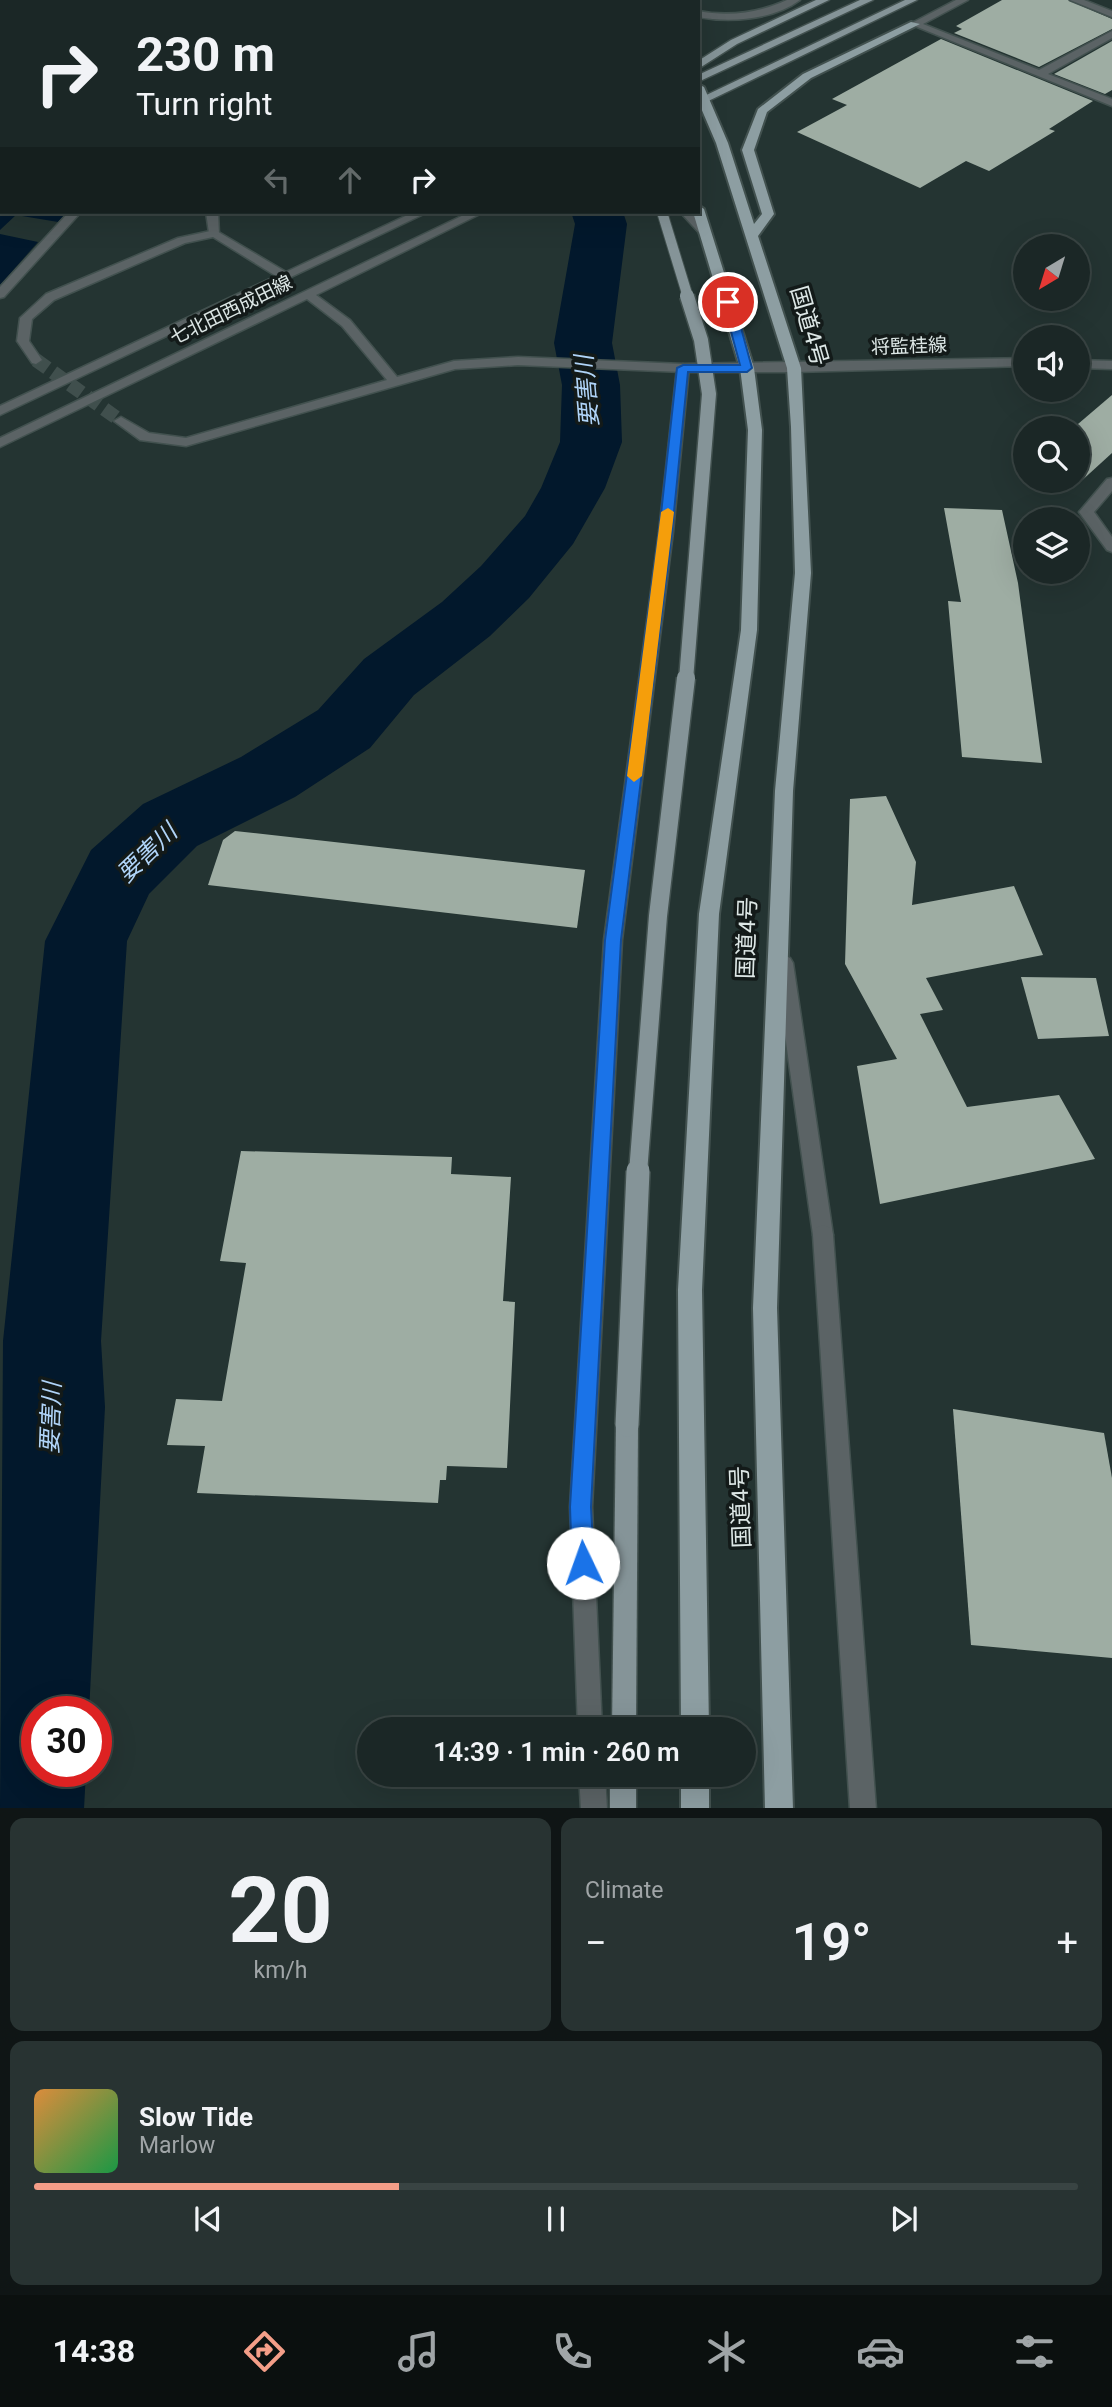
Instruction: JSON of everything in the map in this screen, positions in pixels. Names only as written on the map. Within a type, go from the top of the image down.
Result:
[{"type":"highway","points":[[751,237],[768,214],[748,150],[762,111],[783,92],[807,76],[915,24]]},
{"type":"highway","name":"国道4号","points":[[701,102],[722,143],[794,368],[803,573],[784,791],[765,1308],[779,1808]]},
{"type":"highway","name":"国道4号","points":[[695,1717],[691,1290],[709,914],[749,630],[755,430],[747,368],[700,214]]},
{"type":"highway","points":[[695,1787],[695,1808]]},
{"type":"main road","points":[[700,65],[734,42],[824,0]]},
{"type":"main road","points":[[700,78],[868,0]]},
{"type":"main road","points":[[701,102],[912,0]]},
{"type":"main road","points":[[624,1717],[627,1425],[636,1193],[658,916],[686,684],[709,394],[701,340],[664,214]]},
{"type":"main road","points":[[623,1787],[623,1808]]},
{"type":"street","points":[[700,14],[731,18],[751,16],[795,0]]},
{"type":"street","points":[[915,24],[963,0]]},
{"type":"street","points":[[1075,0],[1112,14]]},
{"type":"street","points":[[915,24],[1112,103]]},
{"type":"street","points":[[1040,74],[1112,34]]},
{"type":"street","points":[[0,294],[73,214]]},
{"type":"street","points":[[212,214],[215,233]]},
{"type":"street","points":[[0,411],[418,214]]},
{"type":"street","name":"七北田西成田線","points":[[0,443],[474,214]]},
{"type":"street","points":[[687,214],[707,235]]},
{"type":"street","points":[[36,360],[23,341],[26,318],[50,297],[182,240],[215,233],[284,276]]},
{"type":"street","points":[[308,294],[346,323],[393,380]]},
{"type":"street","name":"将監桂線","points":[[121,421],[145,437],[186,442],[393,380],[454,365],[518,361],[683,368],[794,368],[1013,362]]},
{"type":"street","points":[[1090,364],[1112,365]]},
{"type":"street","points":[[590,1717],[581,1507],[613,940],[666,532],[683,368]]},
{"type":"street","points":[[1112,482],[1086,512],[1112,547]]},
{"type":"street","points":[[778,918],[822,1235],[863,1808]]},
{"type":"street","points":[[593,1787],[594,1808]]},
{"type":"water","points":[[0,214],[65,214],[58,222],[16,215],[0,230]]},
{"type":"water","points":[[0,234],[38,242],[0,285]]},
{"type":"building","points":[[1002,0],[1068,0],[1112,19],[1112,29],[1039,67],[954,33],[962,29],[956,26]]},
{"type":"building","points":[[941,39],[1093,101],[1049,129],[1055,131],[989,171],[966,161],[920,188],[797,132],[847,105],[832,99]]},
{"type":"building","points":[[1112,41],[1112,90],[1105,94],[1054,74]]},
{"type":"building","points":[[1112,395],[1112,453],[1090,473],[1090,416],[1087,416]]},
{"type":"building","points":[[944,508],[1002,510],[1013,560],[1013,584],[1018,584],[1042,763],[962,757],[948,601],[961,602]]},
{"type":"building","points":[[886,796],[916,862],[912,905],[1014,886],[1043,955],[926,978],[943,1010],[920,1014],[967,1107],[1059,1095],[1095,1159],[880,1204],[857,1066],[897,1059],[845,964],[850,799]]},
{"type":"building","points":[[235,831],[585,870],[577,928],[208,885],[223,840]]},
{"type":"building","points":[[1021,977],[1096,978],[1109,1036],[1038,1039]]},
{"type":"building","points":[[241,1151],[452,1157],[451,1174],[511,1177],[503,1301],[515,1302],[507,1468],[447,1466],[446,1480],[440,1480],[438,1503],[197,1493],[205,1446],[167,1445],[176,1399],[222,1401],[246,1263],[220,1261]]},
{"type":"building","points":[[953,1409],[1104,1433],[1112,1478],[1112,1658],[971,1645]]},
{"type":"waterway","name":"要害川","points":[[25,1808],[54,1407],[52,1341],[86,941],[119,873],[170,825],[268,777],[344,729],[389,677],[466,619],[505,582],[550,529],[573,488],[591,442],[591,385],[583,343],[601,224],[598,214]]},
{"type":"tunnel","points":[[36,360],[121,421]]},
{"type":"slow traffic","points":[[634,776],[668,512]]},
{"type":"route","points":[[583,1563],[581,1507],[613,940],[666,532],[683,368],[747,368],[728,302]]}]
